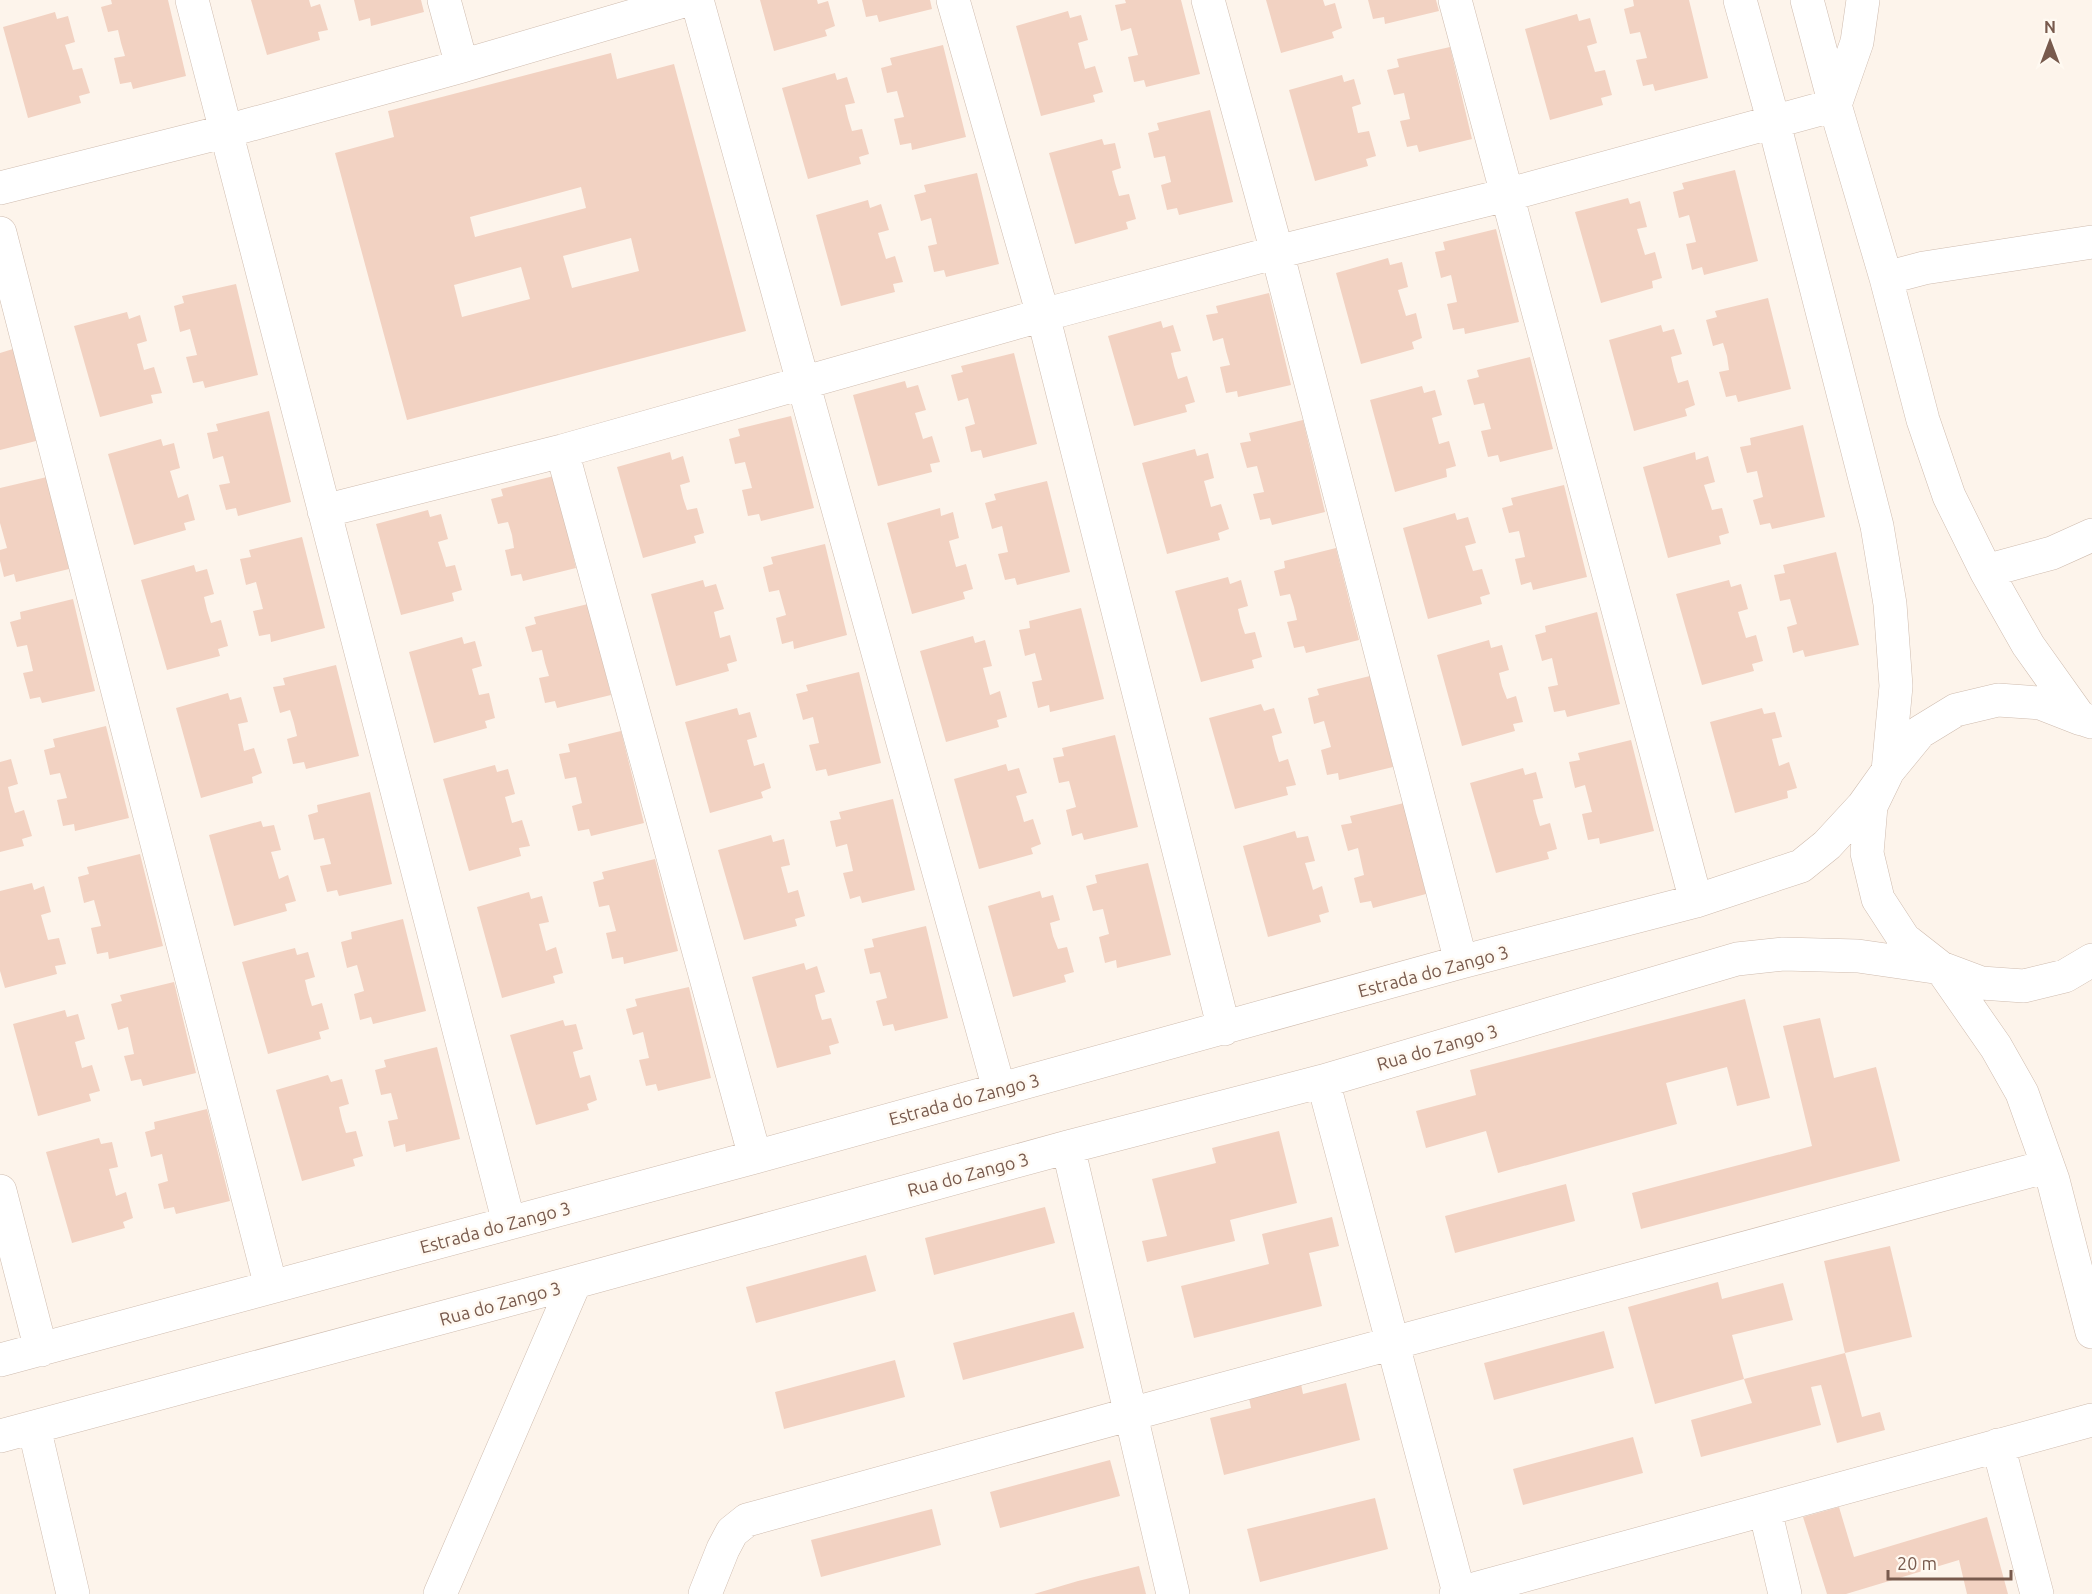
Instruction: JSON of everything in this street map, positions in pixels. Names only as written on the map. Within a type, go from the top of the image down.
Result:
[{"type":"street","points":[[192,0],[509,1223]]},
{"type":"street","points":[[444,0],[462,66]]},
{"type":"street","points":[[0,188],[227,131],[462,66],[687,0]]},
{"type":"street","points":[[698,0],[999,1089]]},
{"type":"street","points":[[953,0],[1043,315],[1224,1029]]},
{"type":"street","points":[[1208,0],[1277,252],[1461,962]]},
{"type":"street","points":[[1455,0],[1696,901]]},
{"type":"street","points":[[1740,0],[1774,123],[1877,526],[1890,604],[1896,686],[1888,771]]},
{"type":"street","points":[[1807,0],[1886,278],[1923,420],[1949,496],[1986,571],[2028,645],[2088,722]]},
{"type":"street","points":[[1835,105],[1857,42],[1863,0]]},
{"type":"street","points":[[324,511],[562,451],[1043,315],[1277,252],[1506,195],[1835,105]]},
{"type":"street","points":[[0,233],[271,1287]]},
{"type":"street","points":[[1886,278],[1924,268],[2092,242]]},
{"type":"street","points":[[562,451],[755,1157]]},
{"type":"street","points":[[1986,571],[2052,553],[2092,535]]},
{"type":"street","points":[[2088,722],[2040,703],[1998,700],[1956,710],[1920,732],[1888,771],[1871,806],[1867,853],[1878,899],[1904,939],[1941,968],[1996,1047],[2022,1093],[2048,1166],[2092,1332]]},
{"type":"street","name":"Estrada do Zango 3","points":[[0,1360],[755,1157],[1461,962],[1696,901],[1801,866],[1827,845],[1863,806],[1888,771]]},
{"type":"street","name":"Rua do Zango 3","points":[[0,1436],[1068,1147],[1323,1081],[1737,959],[1783,954],[1858,956],[1941,968]]},
{"type":"street","points":[[1941,968],[1981,983],[2024,986],[2065,976],[2092,960]]},
{"type":"street","points":[[1323,1081],[1457,1594],[1521,1586],[1765,1510],[2092,1420]]},
{"type":"street","points":[[1068,1147],[1173,1594]]},
{"type":"street","points":[[705,1594],[732,1532],[747,1520],[2048,1166]]},
{"type":"street","points":[[0,1191],[41,1350]]},
{"type":"street","points":[[440,1594],[575,1282]]},
{"type":"street","points":[[34,1427],[73,1594]]},
{"type":"street","points":[[1998,1445],[2037,1594]]},
{"type":"street","points":[[1765,1510],[1785,1594]]},
{"type":"building","points":[[111,0],[168,0],[186,76],[133,89],[131,82],[120,84],[114,58],[125,56],[118,30],[108,32],[101,7],[112,4]]},
{"type":"building","points":[[251,0],[309,0],[311,7],[320,4],[328,30],[318,32],[320,40],[267,55]]},
{"type":"building","points":[[354,0],[421,0],[424,12],[371,26],[370,18],[359,21]]},
{"type":"building","points":[[760,0],[817,0],[818,4],[828,1],[835,26],[825,30],[827,36],[774,51]]},
{"type":"building","points":[[862,0],[930,0],[932,9],[879,22],[877,15],[866,17]]},
{"type":"building","points":[[1125,0],[1181,0],[1200,74],[1146,87],[1144,80],[1134,82],[1128,57],[1138,55],[1131,28],[1121,31],[1115,5],[1126,3]]},
{"type":"building","points":[[1266,0],[1323,0],[1325,6],[1335,3],[1342,28],[1332,32],[1334,38],[1281,53]]},
{"type":"building","points":[[1368,0],[1436,0],[1439,11],[1385,24],[1384,17],[1373,19]]},
{"type":"building","points":[[1633,0],[1689,0],[1708,78],[1655,91],[1653,84],[1643,86],[1636,60],[1647,58],[1640,32],[1630,34],[1624,9],[1634,6]]},
{"type":"building","points":[[1068,11],[1070,18],[1081,15],[1088,40],[1078,43],[1085,69],[1095,66],[1103,92],[1093,95],[1095,102],[1041,116],[1016,26]]},
{"type":"building","points":[[55,12],[57,19],[68,16],[75,42],[65,45],[73,70],[82,68],[90,93],[79,96],[81,103],[28,118],[3,27]]},
{"type":"building","points":[[1577,14],[1579,21],[1590,18],[1597,43],[1587,46],[1595,72],[1605,70],[1612,95],[1601,98],[1603,105],[1550,120],[1525,29]]},
{"type":"building","points":[[943,45],[966,137],[912,150],[911,143],[900,145],[894,119],[904,117],[897,91],[887,93],[881,68],[892,65],[890,58]]},
{"type":"building","points":[[1450,47],[1472,139],[1419,152],[1417,145],[1407,147],[1400,121],[1410,119],[1404,93],[1394,95],[1387,70],[1399,67],[1397,59]]},
{"type":"building","points":[[611,53],[617,79],[674,64],[746,331],[407,420],[335,153],[394,137],[388,111]],"holes":[[[581,187],[586,208],[475,237],[470,217]],[[631,238],[639,271],[572,288],[563,256]],[[521,267],[530,299],[462,317],[454,285]]]},
{"type":"building","points":[[835,73],[837,80],[847,77],[855,103],[845,105],[848,118],[852,131],[862,129],[869,154],[859,157],[861,164],[808,179],[782,88]]},
{"type":"building","points":[[1342,75],[1344,82],[1354,79],[1361,104],[1352,107],[1358,133],[1369,131],[1376,156],[1366,159],[1368,166],[1315,181],[1289,90]]},
{"type":"building","points":[[1210,110],[1233,202],[1179,215],[1177,208],[1167,210],[1161,185],[1171,182],[1165,156],[1154,158],[1148,133],[1159,130],[1157,123]]},
{"type":"building","points":[[1102,139],[1104,145],[1115,143],[1121,168],[1112,171],[1115,183],[1119,196],[1129,194],[1136,219],[1126,222],[1128,229],[1075,244],[1049,153]]},
{"type":"building","points":[[1735,170],[1758,261],[1704,275],[1702,267],[1692,270],[1686,244],[1696,242],[1689,215],[1679,218],[1673,192],[1684,189],[1682,183]]},
{"type":"building","points":[[977,173],[999,264],[946,277],[944,270],[934,272],[928,246],[937,244],[931,218],[921,221],[914,195],[926,192],[924,185]]},
{"type":"building","points":[[1628,198],[1630,204],[1640,201],[1647,227],[1637,229],[1645,255],[1655,252],[1662,278],[1652,281],[1653,288],[1601,303],[1575,212]]},
{"type":"building","points":[[868,200],[870,208],[881,204],[889,230],[878,233],[886,259],[895,256],[903,282],[893,284],[895,292],[841,306],[816,215]]},
{"type":"building","points":[[1496,229],[1519,322],[1465,334],[1464,328],[1453,330],[1447,304],[1457,302],[1451,275],[1441,278],[1435,252],[1445,250],[1443,242]]},
{"type":"building","points":[[1388,258],[1390,265],[1402,262],[1408,287],[1398,290],[1406,316],[1416,313],[1422,338],[1412,342],[1414,349],[1361,364],[1336,273]]},
{"type":"building","points":[[236,284],[258,375],[205,388],[203,381],[193,383],[186,357],[197,355],[190,329],[180,332],[174,306],[184,303],[182,296]]},
{"type":"building","points":[[1269,293],[1291,385],[1238,397],[1237,391],[1226,393],[1220,367],[1230,365],[1223,338],[1213,341],[1206,315],[1218,313],[1216,306]]},
{"type":"building","points":[[1768,298],[1791,389],[1738,402],[1736,395],[1726,397],[1719,372],[1729,370],[1727,356],[1723,343],[1713,346],[1706,320],[1717,317],[1715,311]]},
{"type":"building","points":[[127,312],[129,319],[140,315],[147,341],[137,344],[144,370],[154,367],[162,393],[151,395],[153,403],[100,417],[74,326]]},
{"type":"building","points":[[1161,321],[1163,328],[1173,325],[1181,351],[1171,353],[1174,366],[1178,379],[1187,376],[1195,402],[1185,405],[1187,412],[1134,426],[1108,336]]},
{"type":"building","points":[[1661,325],[1663,332],[1674,329],[1682,354],[1671,357],[1674,370],[1678,383],[1688,380],[1695,405],[1685,409],[1687,416],[1634,431],[1609,340]]},
{"type":"building","points":[[13,349],[36,441],[0,450],[0,353]]},
{"type":"building","points":[[1014,353],[1037,444],[983,458],[981,450],[971,452],[965,427],[975,424],[968,398],[958,401],[951,375],[963,372],[961,366]]},
{"type":"building","points":[[1530,357],[1553,449],[1500,462],[1498,455],[1488,457],[1481,431],[1491,429],[1484,403],[1474,405],[1467,380],[1479,377],[1477,370]]},
{"type":"building","points":[[905,381],[907,388],[918,385],[926,410],[915,413],[923,439],[932,436],[940,462],[930,464],[932,472],[878,486],[853,395]]},
{"type":"building","points":[[1422,386],[1424,393],[1435,390],[1442,415],[1432,418],[1439,444],[1449,441],[1456,466],[1446,469],[1447,477],[1395,492],[1370,400]]},
{"type":"building","points":[[269,411],[291,502],[238,516],[236,508],[226,510],[219,485],[230,483],[223,456],[213,459],[207,433],[218,431],[216,424]]},
{"type":"building","points":[[791,416],[814,508],[761,521],[759,514],[748,516],[742,490],[752,488],[745,462],[735,464],[729,439],[740,436],[738,429]]},
{"type":"building","points":[[1303,420],[1325,512],[1272,525],[1270,518],[1260,520],[1253,494],[1264,492],[1257,466],[1247,468],[1240,443],[1251,441],[1249,433]]},
{"type":"building","points":[[1803,425],[1825,517],[1772,529],[1770,523],[1760,525],[1753,500],[1763,497],[1757,471],[1747,473],[1740,447],[1751,445],[1750,438]]},
{"type":"building","points":[[161,439],[163,446],[174,443],[180,468],[170,471],[178,498],[188,494],[195,520],[184,523],[186,530],[134,545],[108,454]]},
{"type":"building","points":[[1195,449],[1197,456],[1208,453],[1214,478],[1204,481],[1211,507],[1221,504],[1229,529],[1218,533],[1220,540],[1167,554],[1142,463]]},
{"type":"building","points":[[670,452],[672,460],[683,456],[690,482],[680,485],[683,498],[687,510],[697,508],[704,533],[694,536],[696,543],[643,558],[617,467]]},
{"type":"building","points":[[1695,452],[1696,460],[1708,456],[1715,482],[1704,485],[1712,510],[1722,508],[1729,533],[1719,536],[1721,544],[1668,558],[1643,467]]},
{"type":"building","points":[[554,476],[576,568],[523,581],[521,574],[511,576],[505,550],[514,548],[512,535],[508,522],[498,524],[491,499],[503,496],[501,489]]},
{"type":"building","points":[[47,477],[69,569],[16,582],[14,574],[4,577],[0,561],[0,550],[7,548],[0,523],[0,488]]},
{"type":"building","points":[[1047,481],[1070,572],[1017,585],[1015,578],[1005,580],[998,554],[1008,552],[1002,526],[992,529],[985,503],[996,500],[994,494]]},
{"type":"building","points":[[1564,485],[1587,577],[1533,590],[1531,582],[1521,585],[1515,559],[1525,557],[1519,531],[1509,533],[1502,508],[1513,505],[1511,498]]},
{"type":"building","points":[[940,508],[941,516],[953,512],[959,538],[949,541],[956,567],[966,564],[973,589],[963,592],[965,599],[912,614],[887,523]]},
{"type":"building","points":[[428,510],[430,517],[441,514],[448,539],[438,542],[446,567],[455,565],[462,590],[452,593],[454,601],[401,615],[376,524]]},
{"type":"building","points":[[1455,513],[1457,520],[1468,517],[1476,543],[1465,546],[1473,571],[1482,569],[1490,594],[1480,597],[1482,604],[1428,619],[1403,528]]},
{"type":"building","points":[[302,537],[325,628],[271,642],[270,634],[259,636],[253,611],[263,609],[256,582],[246,585],[240,559],[251,557],[249,550]]},
{"type":"building","points":[[825,544],[847,635],[794,649],[793,641],[782,644],[776,618],[786,615],[779,590],[769,592],[763,567],[773,564],[771,557]]},
{"type":"building","points":[[1336,548],[1359,640],[1306,653],[1304,646],[1294,648],[1287,622],[1297,620],[1294,607],[1290,594],[1280,596],[1274,571],[1285,568],[1284,561]]},
{"type":"building","points":[[1836,552],[1859,645],[1805,657],[1803,650],[1793,653],[1787,627],[1797,624],[1790,599],[1780,601],[1774,575],[1785,573],[1783,565]]},
{"type":"building","points":[[194,565],[196,572],[207,569],[214,594],[204,597],[207,610],[211,623],[221,620],[228,646],[218,649],[220,656],[167,670],[141,580]]},
{"type":"building","points":[[1228,577],[1230,584],[1241,580],[1248,606],[1238,609],[1241,622],[1245,634],[1255,632],[1262,657],[1252,660],[1254,668],[1201,682],[1175,591]]},
{"type":"building","points":[[703,580],[705,587],[716,584],[724,609],[714,612],[720,638],[730,635],[737,661],[727,664],[729,671],[676,686],[651,594]]},
{"type":"building","points":[[1729,580],[1731,587],[1741,584],[1748,609],[1738,612],[1746,638],[1756,635],[1763,661],[1752,664],[1754,671],[1702,685],[1676,594]]},
{"type":"building","points":[[73,599],[95,691],[42,703],[40,697],[30,699],[23,673],[33,671],[27,645],[17,647],[10,622],[21,619],[20,612]]},
{"type":"building","points":[[588,604],[611,695],[557,708],[555,701],[545,703],[539,678],[549,676],[542,650],[532,652],[525,627],[536,624],[534,617]]},
{"type":"building","points":[[1081,608],[1104,699],[1050,712],[1049,705],[1038,708],[1032,682],[1042,680],[1035,653],[1025,656],[1019,630],[1030,628],[1029,621]]},
{"type":"building","points":[[1597,612],[1620,704],[1567,717],[1565,710],[1554,712],[1548,687],[1558,685],[1552,658],[1542,661],[1535,635],[1546,632],[1545,626]]},
{"type":"building","points":[[973,636],[975,643],[985,640],[992,666],[983,668],[990,695],[1000,691],[1007,717],[997,720],[999,727],[946,742],[920,651]]},
{"type":"building","points":[[462,637],[464,644],[475,641],[482,666],[472,669],[479,695],[489,693],[495,718],[485,721],[487,728],[434,743],[409,652]]},
{"type":"building","points":[[1489,640],[1491,648],[1502,645],[1509,670],[1499,673],[1502,686],[1507,699],[1516,696],[1523,722],[1513,724],[1515,731],[1462,746],[1437,655]]},
{"type":"building","points":[[336,665],[359,756],[306,769],[304,762],[293,764],[287,739],[297,736],[294,723],[290,710],[280,713],[273,687],[285,685],[283,678]]},
{"type":"building","points":[[859,672],[881,763],[828,776],[826,769],[816,771],[809,745],[819,743],[813,717],[803,720],[796,694],[808,691],[806,685]]},
{"type":"building","points":[[1370,676],[1393,767],[1339,780],[1338,773],[1327,775],[1321,750],[1331,747],[1324,721],[1314,724],[1308,698],[1319,695],[1317,689]]},
{"type":"building","points":[[228,693],[230,700],[241,697],[248,722],[238,724],[244,751],[254,748],[262,773],[252,777],[253,783],[201,798],[176,708]]},
{"type":"building","points":[[1261,704],[1264,711],[1274,708],[1282,733],[1272,736],[1275,749],[1279,762],[1288,759],[1296,785],[1286,787],[1288,795],[1235,809],[1209,718]]},
{"type":"building","points":[[737,708],[739,715],[750,712],[757,737],[747,740],[754,766],[764,763],[771,788],[761,792],[763,798],[710,813],[685,722]]},
{"type":"building","points":[[1762,708],[1764,714],[1775,712],[1782,737],[1772,739],[1779,766],[1789,762],[1797,788],[1787,791],[1788,798],[1735,813],[1710,722]]},
{"type":"building","points":[[106,726],[129,818],[75,831],[74,824],[63,826],[57,800],[67,798],[60,773],[50,775],[44,750],[55,747],[53,739]]},
{"type":"building","points":[[621,731],[644,823],[591,836],[589,829],[578,831],[572,806],[582,803],[576,777],[565,779],[559,754],[570,752],[568,744]]},
{"type":"building","points":[[1115,735],[1138,827],[1084,840],[1082,833],[1072,836],[1066,810],[1076,807],[1069,781],[1059,783],[1053,758],[1064,756],[1062,748]]},
{"type":"building","points":[[1631,740],[1654,831],[1600,844],[1599,838],[1588,840],[1582,814],[1592,812],[1585,785],[1575,788],[1569,762],[1580,760],[1578,753]]},
{"type":"building","points":[[11,759],[18,784],[8,787],[11,800],[15,813],[24,810],[32,836],[22,839],[24,846],[0,852],[0,762]]},
{"type":"building","points":[[1006,764],[1008,771],[1019,768],[1027,793],[1016,796],[1024,822],[1033,819],[1041,844],[1031,848],[1033,854],[979,869],[954,779]]},
{"type":"building","points":[[495,765],[497,772],[508,769],[515,794],[505,797],[512,823],[522,820],[530,846],[519,848],[521,856],[469,871],[443,779]]},
{"type":"building","points":[[1523,768],[1525,775],[1536,772],[1543,798],[1533,800],[1536,813],[1540,826],[1550,823],[1557,849],[1547,852],[1549,859],[1496,873],[1470,783]]},
{"type":"building","points":[[370,792],[392,884],[339,896],[337,890],[327,892],[320,866],[331,864],[324,838],[314,840],[308,815],[318,812],[317,805]]},
{"type":"building","points":[[893,799],[915,890],[862,903],[860,896],[850,899],[843,873],[853,871],[847,844],[836,847],[830,821],[841,819],[839,812]]},
{"type":"building","points":[[1404,803],[1426,894],[1373,908],[1371,901],[1360,903],[1354,878],[1364,875],[1358,848],[1348,851],[1341,825],[1352,823],[1350,816]]},
{"type":"building","points":[[261,821],[263,827],[274,825],[281,850],[271,852],[279,879],[288,875],[296,901],[285,904],[287,911],[234,926],[209,835]]},
{"type":"building","points":[[1295,831],[1297,838],[1308,836],[1315,861],[1305,863],[1313,890],[1322,886],[1329,912],[1319,915],[1321,922],[1268,937],[1243,846]]},
{"type":"building","points":[[771,835],[773,842],[784,839],[790,865],[781,867],[788,893],[798,890],[805,916],[795,919],[797,926],[744,940],[718,850]]},
{"type":"building","points":[[140,854],[163,946],[109,959],[108,952],[97,954],[91,928],[101,926],[94,900],[84,903],[78,877],[89,874],[87,867]]},
{"type":"building","points":[[655,859],[678,951],[624,964],[623,957],[612,959],[606,933],[616,931],[609,905],[599,907],[593,882],[604,879],[602,872]]},
{"type":"building","points":[[1148,863],[1171,955],[1117,968],[1116,960],[1105,963],[1099,937],[1109,934],[1103,909],[1093,911],[1086,886],[1097,883],[1095,875]]},
{"type":"building","points":[[32,883],[34,890],[44,886],[51,912],[41,915],[48,940],[59,938],[66,964],[55,966],[57,974],[5,988],[0,971],[0,891]]},
{"type":"building","points":[[1040,891],[1042,898],[1053,895],[1060,920],[1050,923],[1053,936],[1058,949],[1067,947],[1074,972],[1064,975],[1066,982],[1013,997],[988,906]]},
{"type":"building","points":[[529,892],[531,899],[542,896],[549,922],[539,924],[546,951],[556,947],[563,973],[553,976],[555,983],[502,998],[477,907]]},
{"type":"building","points":[[403,919],[426,1011],[373,1024],[371,1017],[360,1020],[354,994],[364,991],[357,965],[347,968],[341,942],[352,939],[351,932]]},
{"type":"building","points":[[926,926],[948,1018],[895,1031],[893,1024],[883,1026],[876,1001],[887,998],[880,972],[870,974],[864,949],[874,947],[872,939]]},
{"type":"building","points":[[295,948],[297,955],[308,952],[315,977],[305,980],[308,993],[312,1006],[322,1003],[329,1029],[319,1032],[321,1039],[268,1054],[242,962]]},
{"type":"building","points":[[804,963],[806,970],[817,966],[825,992],[815,995],[818,1008],[822,1020],[831,1018],[839,1043],[829,1046],[831,1054],[777,1068],[752,977]]},
{"type":"building","points":[[174,982],[196,1073],[143,1086],[141,1079],[131,1081],[124,1056],[134,1054],[128,1027],[118,1030],[111,1004],[122,1001],[120,995]]},
{"type":"building","points":[[689,987],[711,1078],[658,1091],[656,1084],[646,1086],[639,1060],[649,1058],[643,1032],[633,1035],[626,1009],[637,1006],[635,999]]},
{"type":"building","points":[[1745,999],[1770,1098],[1737,1106],[1727,1067],[1666,1083],[1677,1124],[1498,1173],[1486,1131],[1426,1148],[1416,1111],[1476,1095],[1470,1070]]},
{"type":"building","points":[[65,1010],[67,1017],[78,1014],[85,1039],[75,1042],[82,1068],[92,1065],[100,1091],[89,1094],[91,1101],[38,1116],[13,1024]]},
{"type":"building","points":[[1820,1018],[1834,1078],[1876,1067],[1900,1161],[1641,1229],[1632,1193],[1812,1146],[1783,1026]]},
{"type":"building","points":[[563,1020],[565,1026],[576,1024],[583,1049],[573,1052],[576,1064],[580,1078],[590,1075],[597,1100],[587,1104],[589,1110],[536,1125],[510,1035]]},
{"type":"building","points":[[437,1047],[460,1139],[406,1152],[405,1144],[394,1147],[388,1121],[398,1119],[391,1093],[381,1095],[375,1070],[386,1067],[384,1060]]},
{"type":"building","points":[[328,1075],[331,1082],[342,1079],[349,1104],[339,1107],[342,1120],[346,1133],[356,1131],[363,1156],[353,1159],[355,1166],[302,1181],[276,1090]]},
{"type":"building","points":[[207,1109],[230,1201],[176,1214],[174,1207],[164,1209],[158,1184],[168,1181],[162,1154],[151,1157],[145,1132],[155,1129],[154,1122]]},
{"type":"building","points":[[1279,1131],[1297,1203],[1230,1220],[1235,1241],[1147,1262],[1142,1241],[1167,1236],[1152,1179],[1216,1163],[1212,1148]]},
{"type":"building","points":[[99,1138],[101,1144],[112,1142],[118,1167],[109,1169],[116,1196],[126,1192],[133,1218],[123,1222],[125,1228],[72,1243],[46,1152]]},
{"type":"building","points":[[1566,1184],[1575,1221],[1455,1253],[1445,1216]]},
{"type":"building","points":[[1045,1207],[1055,1243],[934,1275],[925,1238]]},
{"type":"building","points":[[1332,1217],[1339,1246],[1309,1253],[1322,1306],[1194,1338],[1181,1286],[1269,1264],[1262,1234]]},
{"type":"building","points":[[1890,1246],[1912,1337],[1845,1353],[1824,1261]]},
{"type":"building","points":[[866,1255],[876,1291],[756,1323],[746,1287]]},
{"type":"building","points":[[1718,1282],[1722,1299],[1783,1283],[1793,1320],[1732,1335],[1744,1379],[1655,1404],[1628,1307]]},
{"type":"building","points":[[1074,1312],[1084,1348],[963,1380],[953,1343]]},
{"type":"building","points":[[1604,1331],[1614,1368],[1494,1400],[1484,1363]]},
{"type":"building","points":[[1845,1353],[1862,1417],[1880,1412],[1885,1430],[1837,1443],[1821,1385],[1811,1387],[1821,1425],[1701,1457],[1691,1420],[1752,1403],[1744,1379]]},
{"type":"building","points":[[895,1360],[905,1397],[784,1429],[775,1392]]},
{"type":"building","points":[[1346,1383],[1360,1440],[1224,1475],[1210,1418],[1251,1408],[1249,1398],[1301,1384],[1303,1394]]},
{"type":"building","points":[[1633,1437],[1643,1473],[1523,1505],[1513,1469]]},
{"type":"building","points":[[1110,1460],[1120,1496],[1000,1528],[990,1492]]},
{"type":"building","points":[[1375,1498],[1388,1549],[1260,1582],[1247,1529]]},
{"type":"building","points":[[1839,1507],[1854,1557],[1987,1517],[2008,1594],[1967,1594],[1959,1560],[1846,1594],[1827,1594],[1803,1517]]},
{"type":"building","points":[[932,1509],[941,1545],[821,1577],[811,1540]]},
{"type":"building","points":[[1139,1566],[1146,1594],[1034,1594],[1078,1581]]}]
